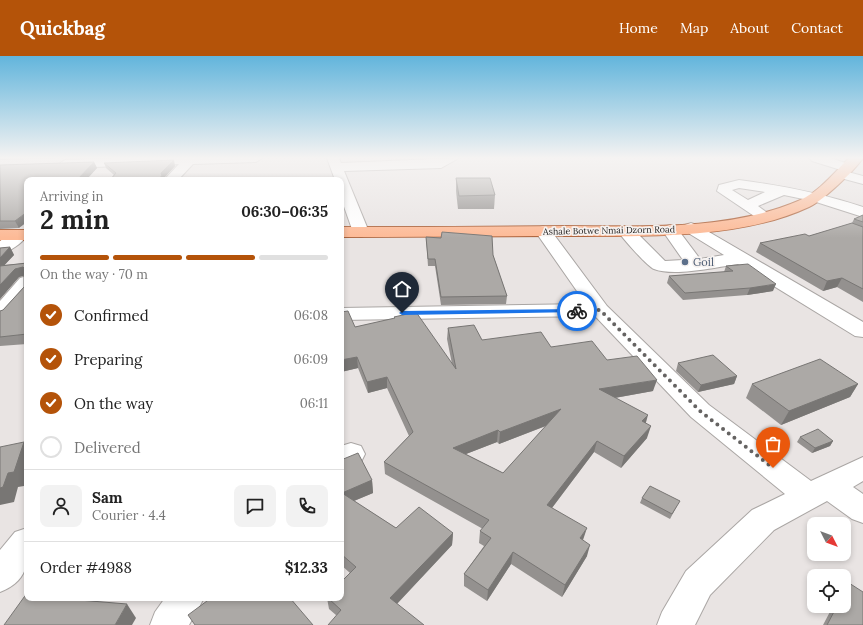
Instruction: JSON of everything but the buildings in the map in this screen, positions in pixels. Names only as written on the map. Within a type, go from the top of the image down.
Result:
[{"type":"main road","name":"Ashale Botwe Nmai Dzorn Road","points":[[344,232],[626,231],[670,230],[733,224],[765,217],[804,204],[816,197],[830,185]]},
{"type":"main road","points":[[0,236],[23,235]]},
{"type":"street","points":[[737,185],[724,188],[724,191],[765,217]]},
{"type":"street","points":[[743,185],[816,197],[863,212]]},
{"type":"street","points":[[344,187],[361,232]]},
{"type":"street","points":[[748,206],[779,190]]},
{"type":"street","points":[[691,228],[863,331]]},
{"type":"street","points":[[670,230],[695,265]]},
{"type":"street","points":[[543,231],[600,310],[700,411],[819,491],[863,510]]},
{"type":"street","points":[[626,231],[660,265],[664,266],[695,265],[740,258]]},
{"type":"street","points":[[0,249],[23,235]]},
{"type":"street","points":[[642,248],[681,245]]},
{"type":"street","points":[[0,314],[24,286]]},
{"type":"street","points":[[344,314],[600,310]]},
{"type":"street","points":[[840,318],[863,312]]},
{"type":"street","points":[[674,625],[698,583],[763,520],[863,468]]},
{"type":"street","points":[[0,576],[24,546]]},
{"type":"street","points":[[168,625],[184,601]]},
{"type":"way so far","points":[[577,311],[600,310],[700,411],[773,468]]},
{"type":"place","name":"Goil","points":[[685,262]]},
{"type":"route","points":[[402,313],[577,311]]}]
